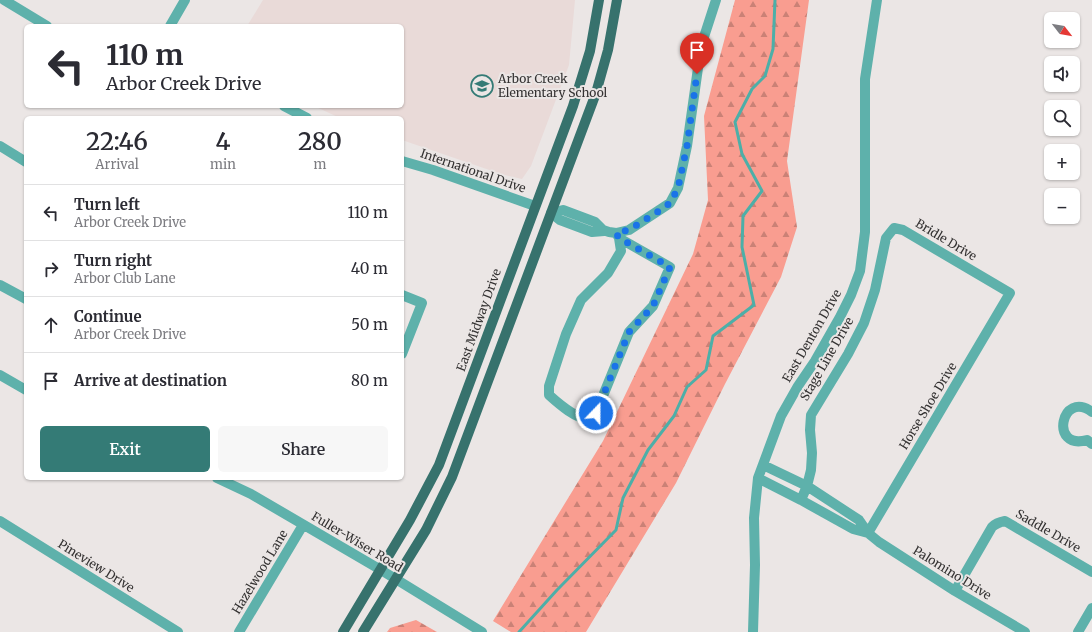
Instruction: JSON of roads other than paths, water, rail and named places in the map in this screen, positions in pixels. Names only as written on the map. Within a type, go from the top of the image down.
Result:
[{"type":"main road","name":"East Midway Drive","points":[[343,632],[410,520],[438,465],[573,106],[590,51],[599,0]]},
{"type":"main road","points":[[363,632],[426,530],[452,477],[596,93],[608,50],[617,0]]},
{"type":"main road","points":[[535,206],[551,213]]},
{"type":"street","points":[[4,0],[44,24]]},
{"type":"street","points":[[171,24],[185,0]]},
{"type":"street","points":[[618,235],[629,230],[670,203],[678,188],[687,146],[702,47],[716,0]]},
{"type":"street","name":"East Denton Drive","points":[[753,632],[755,565],[754,518],[758,478],[781,416],[840,317],[851,295],[860,271],[865,232],[865,79],[877,0]]},
{"type":"street","points":[[288,108],[303,116]]},
{"type":"street","points":[[0,146],[24,161]]},
{"type":"street","name":"International Drive","points":[[404,162],[433,170],[535,206]]},
{"type":"street","points":[[551,213],[560,220],[592,232],[604,231],[603,230],[618,235],[670,267],[653,306],[629,332],[596,413],[590,419],[584,420],[561,405],[550,395],[549,386],[566,334],[581,300],[608,273],[621,250],[618,235]]},
{"type":"street","name":"Bridle Drive","points":[[883,256],[886,238],[894,228],[903,230],[1010,293]]},
{"type":"street","name":"Stage Line Drive","points":[[801,500],[807,486],[811,470],[812,453],[810,415],[848,354],[864,322],[875,290],[883,256]]},
{"type":"street","points":[[0,285],[24,298]]},
{"type":"street","name":"Horse Shoe Drive","points":[[868,533],[1010,293]]},
{"type":"street","points":[[404,296],[422,303],[404,349]]},
{"type":"street","points":[[0,375],[24,387]]},
{"type":"street","points":[[1092,412],[1082,408],[1071,410],[1063,418],[1062,424],[1063,430],[1070,439],[1081,442],[1087,440],[1092,444]]},
{"type":"street","name":"Palomino Drive","points":[[762,466],[807,486],[859,520],[868,533],[879,542],[955,591],[1025,632]]},
{"type":"street","name":"Palomino Drive","points":[[758,478],[853,529],[868,533]]},
{"type":"street","name":"Fuller-Wiser Road","points":[[221,480],[251,494],[381,570],[482,632]]},
{"type":"street","name":"Pineview Drive","points":[[0,521],[178,632]]},
{"type":"street","name":"Saddle Drive","points":[[955,591],[992,527],[995,524],[1005,521],[1092,572]]},
{"type":"street","name":"Hazelwood Lane","points":[[239,632],[303,525]]},
{"type":"street","points":[[1078,632],[1092,608]]},
{"type":"waterway","points":[[519,632],[557,590],[616,530],[623,498],[648,450],[674,416],[687,387],[706,370],[713,336],[754,305],[742,247],[743,216],[762,191],[742,154],[735,122],[752,89],[765,76],[773,49],[775,0]]},
{"type":"place","name":"Arbor Creek Elementary School","points":[[482,86]]}]
